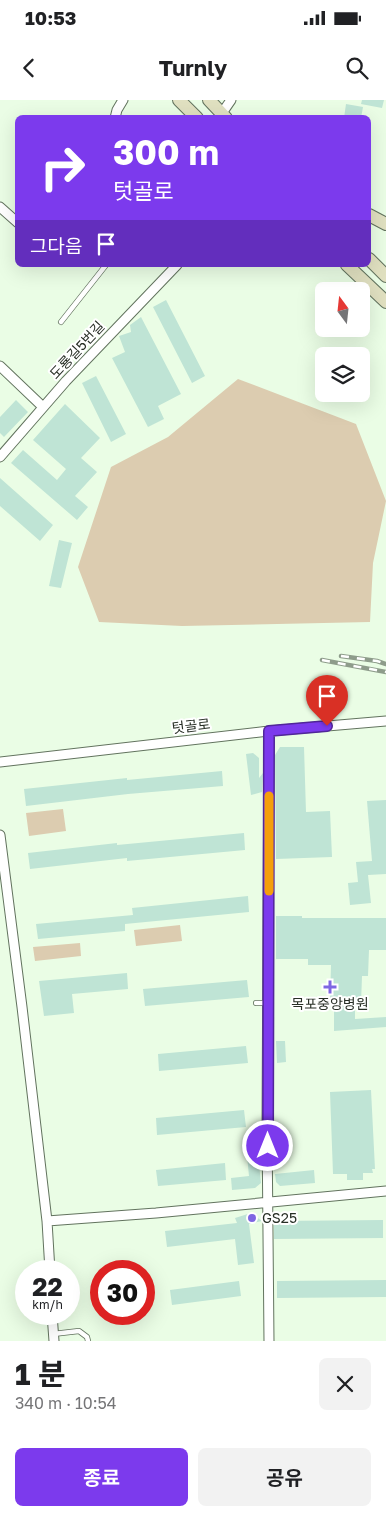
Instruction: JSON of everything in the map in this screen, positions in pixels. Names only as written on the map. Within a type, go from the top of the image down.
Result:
[{"type":"street","points":[[116,115],[123,100]]},
{"type":"street","points":[[179,100],[194,115]]},
{"type":"street","points":[[209,100],[224,115],[231,100]]},
{"type":"street","points":[[0,207],[15,220]]},
{"type":"street","points":[[371,216],[386,224]]},
{"type":"street","points":[[371,261],[386,276]]},
{"type":"street","name":"도룡길5번길","points":[[0,457],[66,381],[175,267]]},
{"type":"street","points":[[349,267],[365,282]]},
{"type":"street","points":[[370,286],[386,288]]},
{"type":"street","points":[[370,287],[386,302]]},
{"type":"street","points":[[0,366],[43,407]]},
{"type":"street","name":"텃골로","points":[[0,762],[269,731],[386,721]]},
{"type":"street","points":[[269,731],[269,1341]]},
{"type":"street","points":[[0,835],[47,1221],[49,1260]]},
{"type":"street","points":[[47,1221],[156,1213],[386,1191]]},
{"type":"street","points":[[53,1325],[54,1338]]},
{"type":"lane","points":[[61,322],[104,267]]},
{"type":"lane","points":[[256,1003],[268,1003]]},
{"type":"lane","points":[[54,1338],[79,1331],[87,1337],[88,1341]]},
{"type":"shaded area","points":[[238,379],[356,424],[386,501],[373,563],[370,622],[182,626],[99,622],[78,567],[111,467],[168,437]]},
{"type":"shaded area","points":[[63,809],[66,831],[29,836],[26,813]]},
{"type":"shaded area","points":[[180,925],[182,941],[136,946],[134,930]]},
{"type":"shaded area","points":[[80,943],[81,956],[35,961],[33,947]]},
{"type":"building","points":[[362,100],[384,100],[382,108],[361,104]]},
{"type":"building","points":[[346,104],[363,107],[362,115],[344,115]]},
{"type":"building","points":[[166,300],[205,376],[192,383],[153,307]]},
{"type":"building","points":[[141,317],[181,394],[158,406],[164,419],[148,427],[112,358],[125,352],[119,336],[131,332],[130,325]]},
{"type":"building","points":[[96,376],[126,434],[111,442],[82,383]]},
{"type":"building","points":[[16,400],[28,412],[4,437],[0,433],[0,417]]},
{"type":"building","points":[[65,404],[100,438],[81,458],[97,472],[75,496],[88,507],[77,520],[11,463],[23,450],[57,480],[66,469],[33,440]]},
{"type":"building","points":[[0,478],[53,525],[40,541],[0,506]]},
{"type":"building","points":[[59,540],[72,543],[61,588],[49,586]]},
{"type":"building","points":[[280,747],[304,747],[306,812],[330,811],[332,857],[276,859],[275,755]]},
{"type":"building","points":[[253,753],[259,758],[259,778],[263,773],[262,792],[251,795],[246,754]]},
{"type":"building","points":[[222,771],[223,786],[128,794],[26,806],[24,789],[127,778],[127,780]]},
{"type":"building","points":[[386,800],[386,874],[368,875],[371,903],[350,905],[348,883],[358,882],[356,862],[372,861],[367,801]]},
{"type":"building","points":[[244,833],[245,850],[127,861],[127,858],[30,869],[28,853],[117,843],[117,845]]},
{"type":"building","points":[[248,896],[249,912],[125,924],[125,931],[38,939],[36,924],[133,915],[132,908]]},
{"type":"building","points":[[276,916],[302,916],[302,918],[386,918],[386,950],[369,950],[368,976],[362,976],[361,1004],[355,1003],[355,1019],[386,1017],[386,1027],[334,1031],[334,1003],[330,1003],[331,965],[308,965],[308,959],[276,959]]},
{"type":"building","points":[[127,973],[128,989],[72,994],[74,1013],[44,1016],[39,981]]},
{"type":"building","points":[[247,980],[249,997],[145,1006],[143,989]]},
{"type":"building","points":[[276,1041],[285,1041],[286,1062],[277,1063]]},
{"type":"building","points":[[246,1046],[248,1063],[159,1071],[158,1054]]},
{"type":"building","points":[[371,1090],[375,1169],[372,1169],[373,1173],[363,1173],[363,1180],[347,1180],[347,1174],[333,1174],[330,1092]]},
{"type":"building","points":[[244,1110],[246,1127],[157,1135],[156,1118]]},
{"type":"building","points":[[258,1155],[261,1183],[255,1188],[232,1190],[231,1178],[249,1176],[247,1156]]},
{"type":"building","points":[[225,1163],[226,1180],[158,1186],[156,1170]]},
{"type":"building","points":[[314,1170],[315,1183],[280,1186],[276,1182],[275,1174]]},
{"type":"building","points":[[251,1213],[262,1221],[249,1224],[254,1263],[238,1265],[235,1239],[167,1247],[165,1231],[237,1223],[235,1218]]},
{"type":"building","points":[[383,1220],[383,1238],[274,1239],[274,1221]]},
{"type":"building","points":[[386,1280],[386,1297],[277,1298],[277,1281]]},
{"type":"building","points":[[239,1281],[241,1296],[172,1305],[170,1290]]},
{"type":"railway","points":[[341,656],[386,664]]},
{"type":"railway","points":[[322,660],[386,672]]},
{"type":"slow traffic","points":[[269,796],[269,891]]},
{"type":"place","name":"목포중앙병원","points":[[330,987]]},
{"type":"place","name":"GS25","points":[[252,1218]]},
{"type":"route","points":[[268,1146],[269,731],[327,726]]}]
